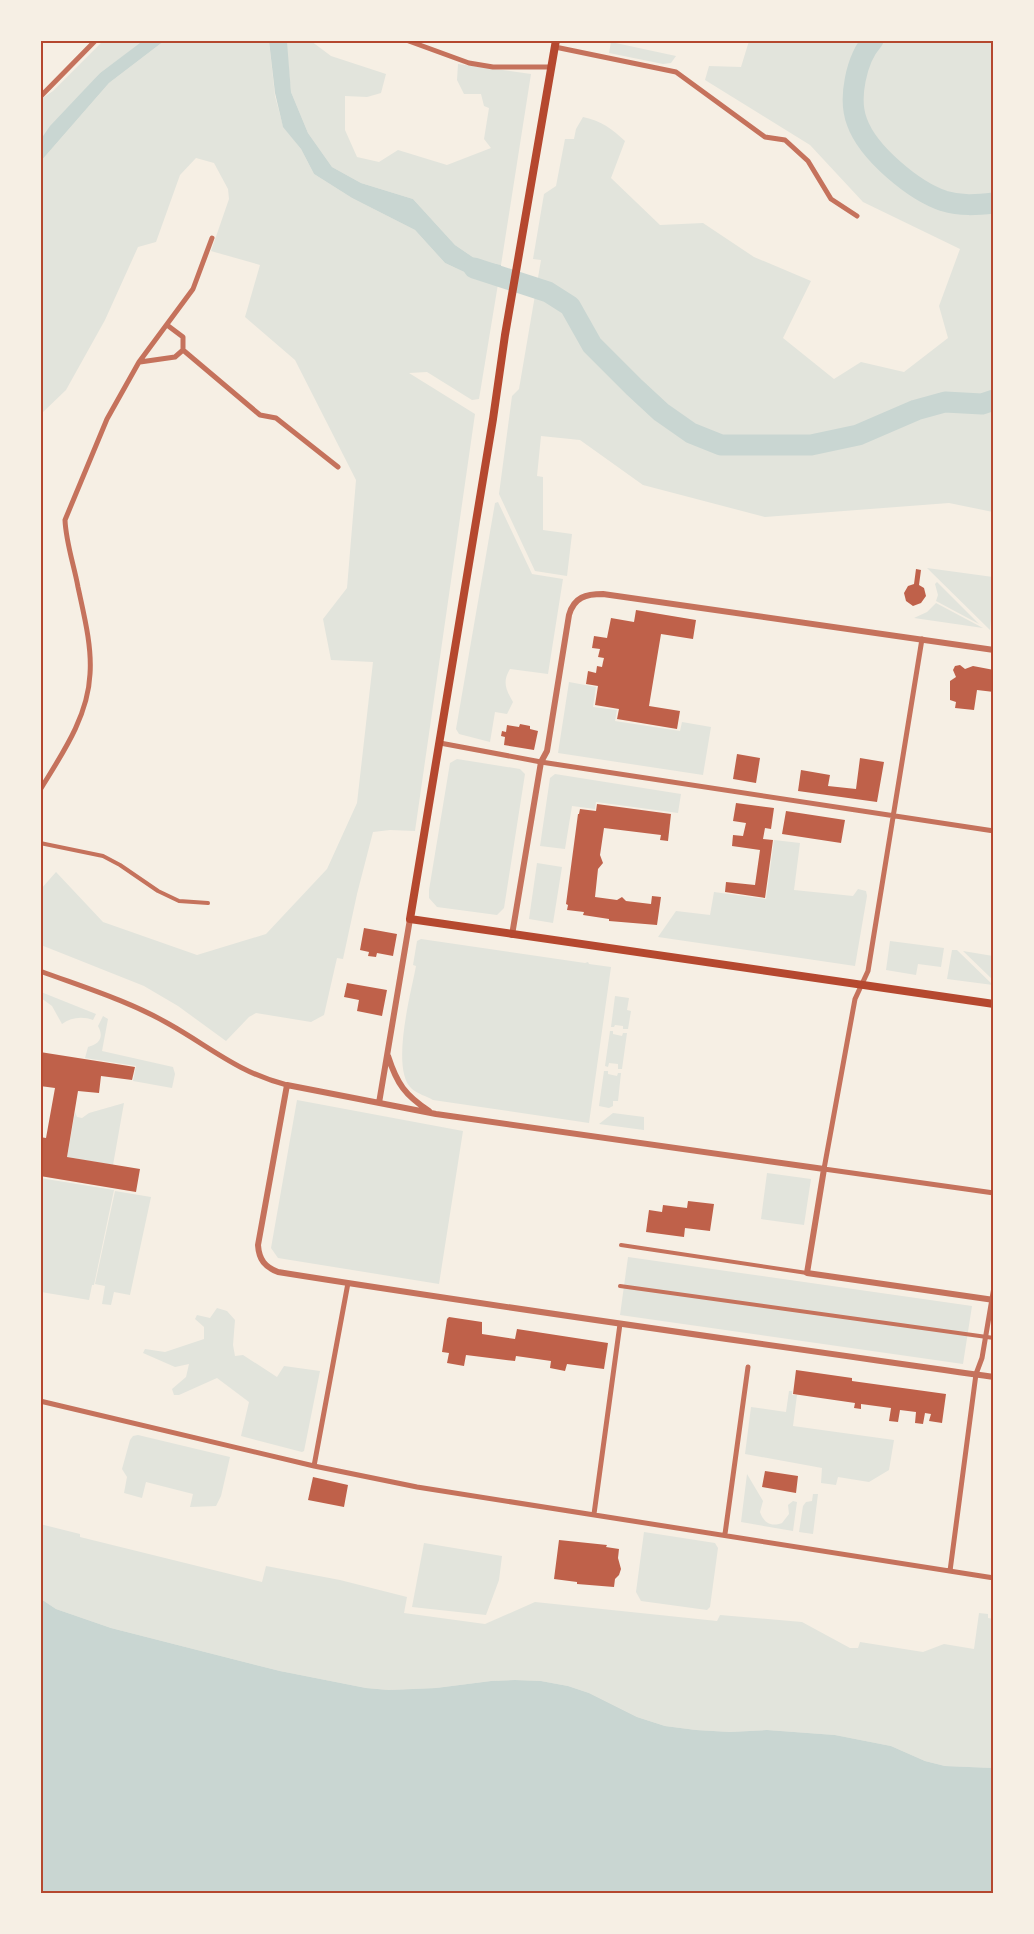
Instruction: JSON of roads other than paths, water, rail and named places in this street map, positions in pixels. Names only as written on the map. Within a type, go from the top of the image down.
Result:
[{"type":"main road","points":[[555,44],[505,334],[494,419],[410,919],[993,1004]]},
{"type":"street","points":[[40,97],[96,40]]},
{"type":"street","points":[[406,40],[469,63],[493,67],[551,67]]},
{"type":"street","points":[[555,44],[676,72],[765,137],[784,140],[808,161],[831,198],[857,216]]},
{"type":"street","points":[[40,790],[71,740],[78,724],[88,690],[90,673],[90,654],[66,533],[66,520],[107,419],[139,362],[196,283],[212,238]]},
{"type":"street","points":[[139,362],[175,357],[183,350],[183,337],[167,325]]},
{"type":"street","points":[[183,350],[260,415],[276,418],[338,467]]},
{"type":"street","points":[[512,935],[542,762],[547,751],[569,615],[571,607],[578,598],[590,594],[603,594],[993,650]]},
{"type":"street","points":[[807,1273],[855,999],[868,971],[922,639]]},
{"type":"street","points":[[440,743],[542,762],[993,831]]},
{"type":"street","points":[[40,843],[103,856],[158,891],[179,901],[208,903]]},
{"type":"street","points":[[379,1103],[410,919]]},
{"type":"street","points":[[40,971],[136,1008],[167,1023],[244,1071],[262,1079],[286,1085],[432,1113],[993,1194]]},
{"type":"street","points":[[387,1053],[400,1087],[413,1101],[432,1113]]},
{"type":"street","points":[[286,1085],[258,1245],[259,1255],[269,1269],[620,1324],[993,1377]]},
{"type":"street","points":[[621,1245],[992,1300]]},
{"type":"street","points":[[314,1466],[348,1283]]},
{"type":"street","points":[[620,1286],[993,1338]]},
{"type":"street","points":[[950,1571],[976,1374],[993,1287]]},
{"type":"street","points":[[594,1514],[620,1324]]},
{"type":"street","points":[[725,1534],[748,1367]]},
{"type":"street","points":[[40,1401],[314,1466],[417,1487],[993,1578]]},
{"type":"waterway","points":[[873,40],[858,68],[853,102],[857,122],[871,146],[906,180],[932,196],[956,204],[994,203]]},
{"type":"waterway","points":[[474,268],[548,292],[570,306],[592,345],[661,412],[691,433],[721,445],[811,445],[858,435],[916,410],[945,402],[982,404],[994,400]]}]
